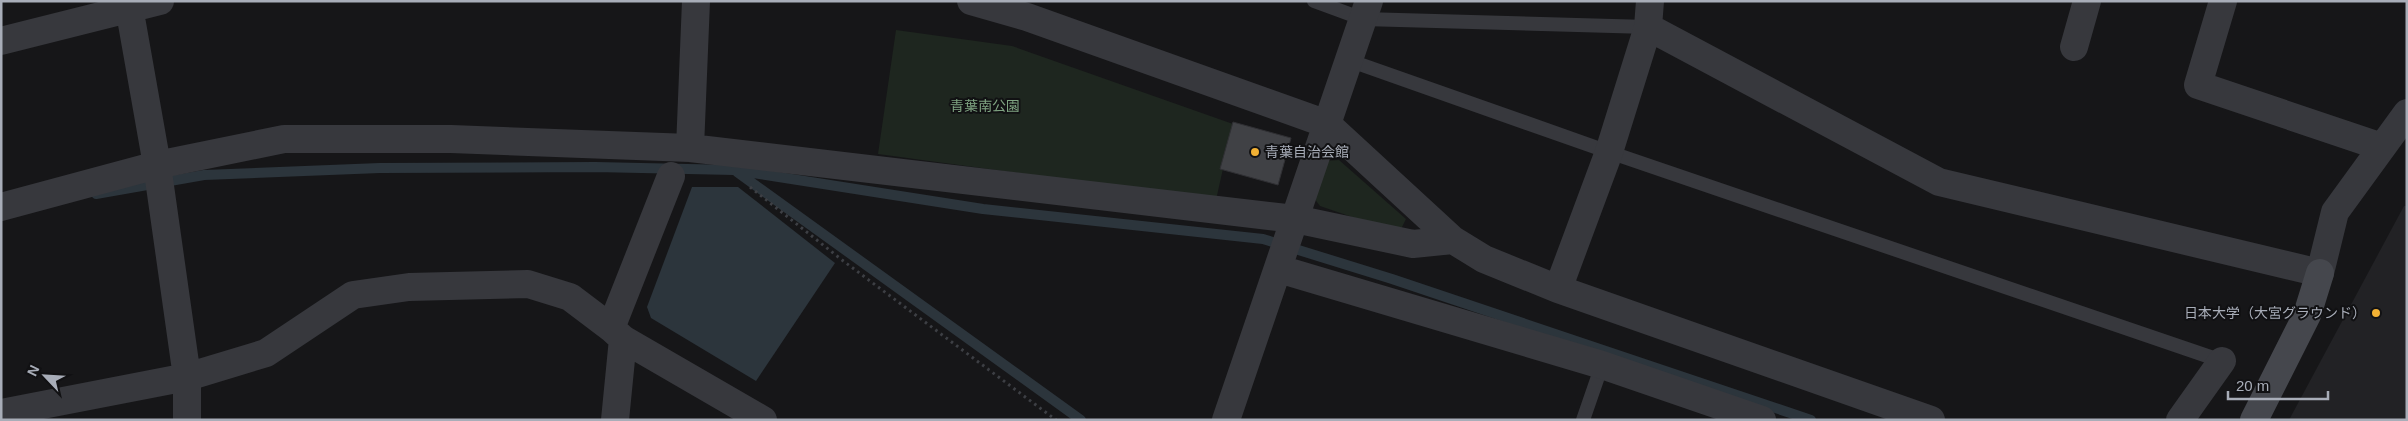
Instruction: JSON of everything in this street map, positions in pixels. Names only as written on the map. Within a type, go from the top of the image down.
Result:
[{"type":"street","points":[[1,41],[129,5],[160,1]]},
{"type":"street","points":[[690,148],[696,1]]},
{"type":"street","points":[[971,1],[1029,9],[1327,124],[1453,240],[1484,259],[1558,289],[1900,415],[1931,420]]},
{"type":"street","points":[[2074,47],[2087,1]]},
{"type":"street","points":[[2223,1],[2198,85],[2382,147]]},
{"type":"street","points":[[129,5],[157,165],[187,377],[187,420]]},
{"type":"street","points":[[1226,420],[1366,10]]},
{"type":"street","points":[[1558,289],[1609,152],[1649,14],[1939,182],[2320,273]]},
{"type":"street","points":[[2254,420],[2307,315],[2320,273],[2335,212],[2407,113]]},
{"type":"street","points":[[1,206],[157,165],[284,138],[451,139],[690,148],[1287,244],[1413,244],[1453,240]]},
{"type":"street","points":[[615,420],[617,334],[670,176]]},
{"type":"street","points":[[1287,244],[1602,365],[1762,420]]},
{"type":"street","points":[[1,413],[187,377],[266,353],[353,295],[409,287],[528,284],[570,297],[617,334],[763,420]]},
{"type":"street","points":[[2180,420],[2222,361]]},
{"type":"lane","points":[[1314,1],[1366,10],[1649,14]]},
{"type":"lane","points":[[1348,60],[1609,152],[2222,361]]},
{"type":"lane","points":[[1584,420],[1602,365]]},
{"type":"path","points":[[743,183],[850,266],[1056,420]]},
{"type":"shaded area","points":[[692,187],[738,187],[835,263],[756,381],[651,318],[647,307]]},
{"type":"shaded area","name":"日本大学（大宮グラウンド）","points":[[2404,206],[2407,206],[2407,420],[2289,420]]},
{"type":"green space","name":"青葉南公園","points":[[896,30],[1012,46],[1233,124],[1216,200],[878,154]]},
{"type":"green space","points":[[1339,160],[1406,219],[1399,233],[1320,206],[1311,194],[1324,161]]},
{"type":"building","points":[[1233,122],[1291,138],[1278,185],[1220,169]]},
{"type":"waterway","points":[[96,194],[204,175],[380,168],[595,167],[734,170],[983,209],[1263,239],[1392,279],[1811,420]]},
{"type":"waterway","points":[[737,172],[1081,420]]},
{"type":"place","name":"青葉自治会館","points":[[1255,152]]},
{"type":"place","name":"日本大学（大宮グラウンド）","points":[[2376,313]]}]
